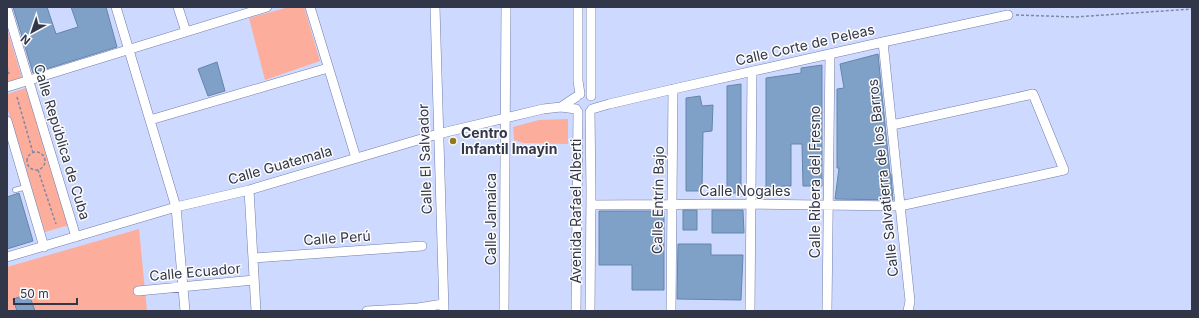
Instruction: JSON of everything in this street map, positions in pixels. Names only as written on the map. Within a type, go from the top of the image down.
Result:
[{"type":"street","points":[[116,7],[176,207],[186,311]]},
{"type":"street","points":[[178,7],[186,32]]},
{"type":"street","points":[[7,87],[186,32],[238,11],[267,7]]},
{"type":"street","points":[[310,7],[356,158]]},
{"type":"street","name":"Calle El Salvador","points":[[435,7],[443,308]]},
{"type":"street","name":"Calle Jamaica","points":[[504,311],[506,7]]},
{"type":"street","points":[[578,7],[578,96],[575,105],[577,110],[583,113],[591,110],[594,102],[592,97],[591,7]]},
{"type":"street","name":"Calle República de Cuba","points":[[7,9],[76,237]]},
{"type":"street","name":"Calle Corte de Peleas","points":[[591,110],[609,104],[752,71],[1008,15]]},
{"type":"street","name":"Calle Salvatierra de los Barros","points":[[883,42],[910,301],[908,311]]},
{"type":"street","name":"Calle Ribera del Fresno","points":[[828,311],[830,54]]},
{"type":"street","points":[[150,120],[328,68]]},
{"type":"street","points":[[750,311],[752,71]]},
{"type":"street","name":"Calle Entrín Bajo","points":[[671,311],[673,89]]},
{"type":"street","points":[[578,96],[587,94],[609,104]]},
{"type":"street","name":"Calle Nogales","points":[[591,206],[751,204],[900,206],[1064,170],[1033,94],[892,125]]},
{"type":"street","name":"Calle Guatemala","points":[[562,107],[578,96]]},
{"type":"street","name":"Calle Guatemala","points":[[7,257],[176,207],[249,190],[438,134],[543,109],[562,107],[577,110]]},
{"type":"street","name":"Avenida Rafael Alberti","points":[[576,311],[577,110]]},
{"type":"street","name":"Avenida Rafael Alberti","points":[[590,311],[591,110]]},
{"type":"street","points":[[7,121],[44,247]]},
{"type":"street","points":[[249,190],[256,311]]},
{"type":"street","name":"Calle Perú","points":[[253,258],[422,246]]},
{"type":"street","name":"Calle Ecuador","points":[[138,291],[254,280]]},
{"type":"street","points":[[367,311],[443,308]]},
{"type":"lane","points":[[14,190],[26,187]]},
{"type":"path","points":[[1008,15],[1076,17],[1192,9]]},
{"type":"path","points":[[7,67],[9,74]]},
{"type":"path","points":[[17,98],[33,153]]},
{"type":"path","points":[[33,153],[41,154],[44,158],[44,166],[38,170],[30,169],[27,164],[28,158],[33,153]]},
{"type":"path","points":[[38,170],[56,224]]},
{"type":"shaded area","points":[[289,7],[304,7],[320,61],[265,80],[249,18]]},
{"type":"shaded area","points":[[7,29],[22,78],[7,82]]},
{"type":"shaded area","points":[[26,88],[69,225],[45,232],[7,107],[7,94]]},
{"type":"shaded area","points":[[568,119],[568,144],[523,143],[514,140],[513,127],[539,120]]},
{"type":"shaded area","points":[[139,229],[147,311],[7,311],[7,267]]},
{"type":"building","points":[[13,7],[47,7],[56,34],[78,27],[71,7],[106,7],[117,47],[33,73]]},
{"type":"building","points":[[878,54],[893,200],[835,199],[839,168],[837,168],[837,89],[844,88],[840,64]]},
{"type":"building","points":[[217,62],[225,91],[208,96],[198,69]]},
{"type":"building","points":[[822,65],[822,186],[803,186],[802,144],[791,144],[791,186],[781,186],[782,192],[766,192],[766,78],[801,73],[801,68]]},
{"type":"building","points":[[741,84],[741,193],[727,193],[727,86]]},
{"type":"building","points":[[700,96],[702,106],[713,105],[712,131],[703,132],[702,191],[686,191],[686,98]]},
{"type":"building","points":[[19,193],[33,241],[7,249],[7,197]]},
{"type":"building","points":[[683,210],[697,210],[697,230],[683,230]]},
{"type":"building","points":[[712,210],[743,210],[744,233],[712,233]]},
{"type":"building","points":[[599,211],[664,211],[664,290],[632,290],[632,265],[599,265]]},
{"type":"building","points":[[678,244],[711,244],[711,255],[743,255],[741,300],[677,299]]},
{"type":"building","points":[[29,294],[35,311],[17,311],[13,299]]},
{"type":"place","name":"Centro Infantil Imayin","points":[[453,141]]}]
